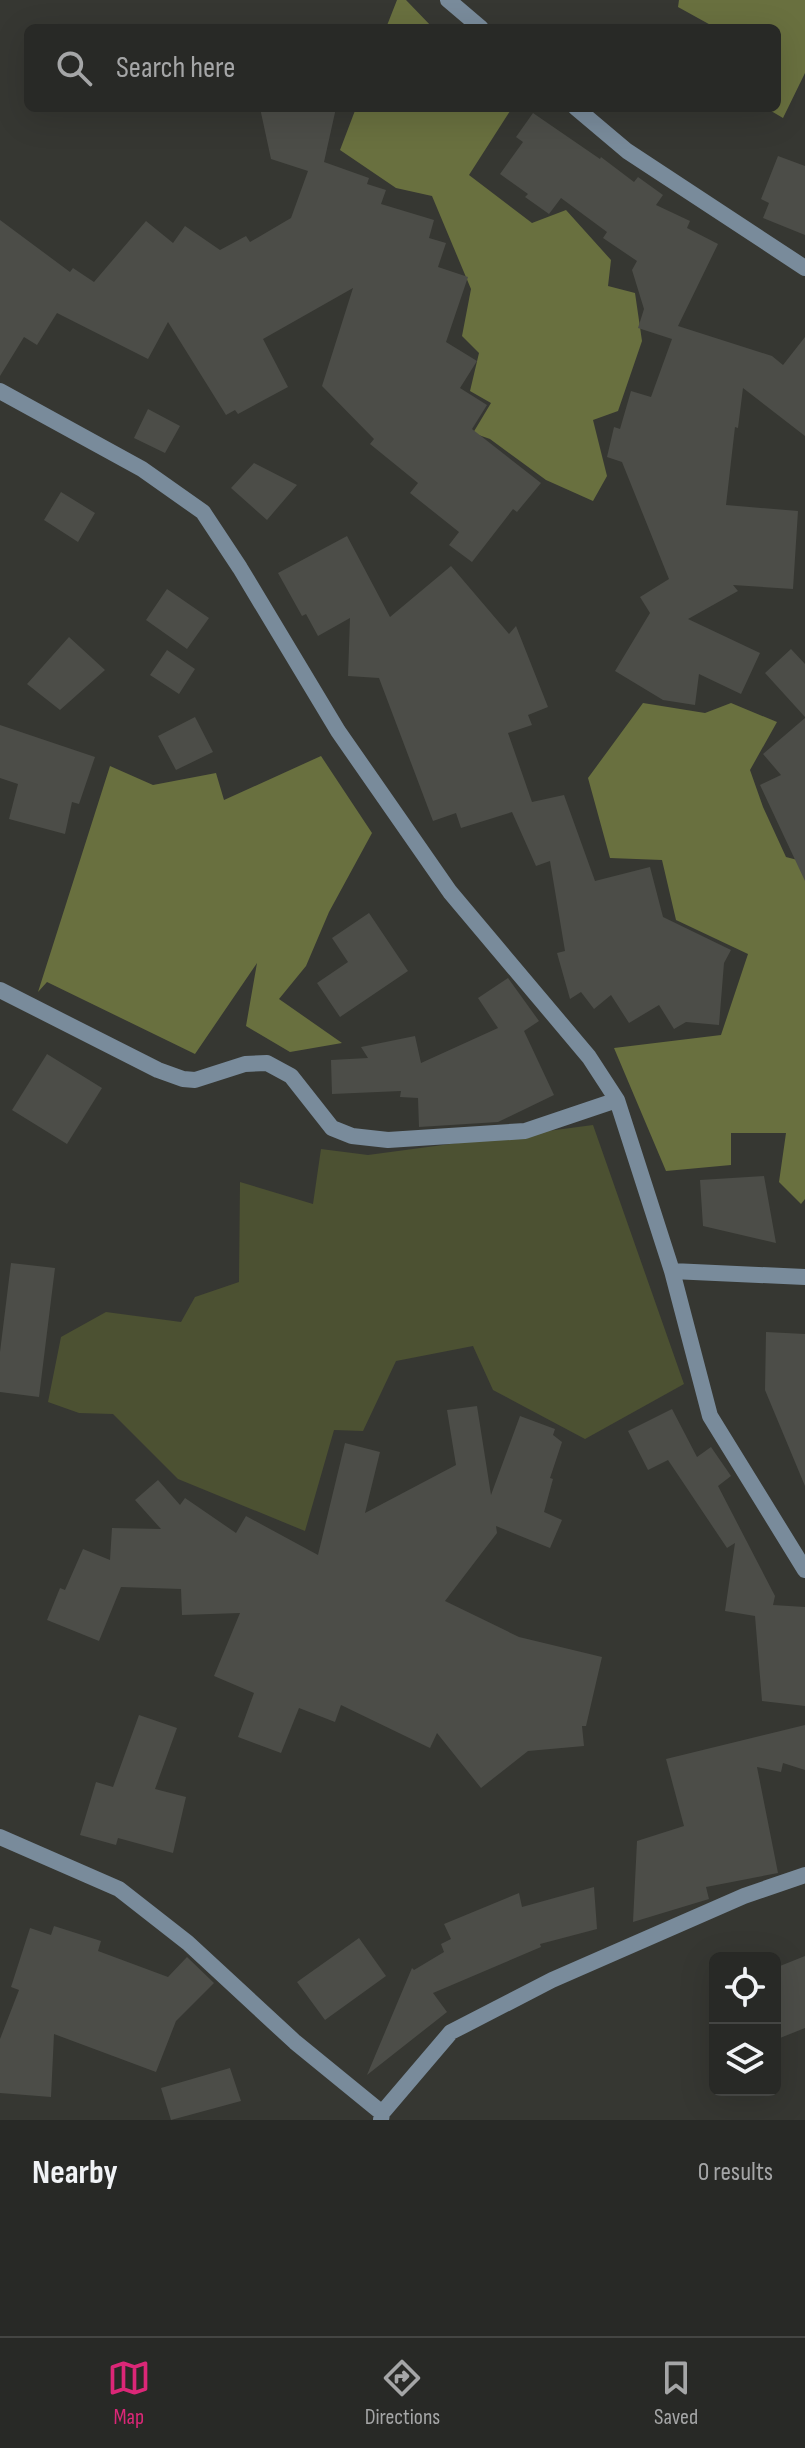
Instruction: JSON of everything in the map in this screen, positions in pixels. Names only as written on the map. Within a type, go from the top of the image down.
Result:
[{"type":"street","points":[[448,0],[476,24]]},
{"type":"street","points":[[581,112],[627,151],[805,268]]},
{"type":"street","points":[[0,391],[142,469],[203,512],[338,731],[450,892],[589,1057],[617,1100],[672,1271],[710,1416],[805,1570]]},
{"type":"street","points":[[0,990],[158,1070],[183,1079],[195,1080],[245,1064],[267,1063],[291,1076],[332,1128],[352,1136],[388,1140],[525,1131],[617,1100]]},
{"type":"street","points":[[672,1271],[805,1277]]},
{"type":"street","points":[[0,1837],[119,1889],[188,1943],[295,2042],[382,2116],[451,2032],[552,1980],[744,1896],[805,1875]]},
{"type":"green space","points":[[397,0],[406,0],[429,24],[388,24]]},
{"type":"green space","points":[[679,0],[805,0],[805,73],[783,118],[773,112],[781,112],[781,24],[709,24],[678,7]]},
{"type":"green space","points":[[354,112],[509,112],[469,175],[532,223],[566,210],[611,260],[608,286],[635,293],[642,341],[618,411],[593,420],[607,476],[593,501],[546,480],[490,439],[473,433],[491,403],[470,391],[479,353],[462,336],[471,289],[432,196],[396,188],[340,150]]},
{"type":"green space","points":[[643,703],[705,713],[731,703],[777,722],[750,770],[786,857],[805,862],[805,1199],[801,1204],[779,1182],[786,1133],[731,1133],[731,1165],[666,1171],[614,1048],[721,1035],[748,954],[676,920],[662,860],[610,858],[588,778]]},
{"type":"green space","points":[[321,756],[372,833],[329,912],[306,966],[279,999],[342,1043],[290,1052],[246,1026],[257,963],[195,1054],[47,982],[38,992],[110,766],[153,785],[216,773],[224,800]]},
{"type":"green space","points":[[593,1125],[684,1384],[585,1439],[493,1390],[473,1346],[396,1361],[363,1431],[334,1430],[305,1531],[178,1479],[113,1414],[79,1413],[48,1402],[61,1337],[106,1312],[181,1322],[195,1297],[239,1282],[240,1182],[313,1204],[321,1149],[368,1155]]},
{"type":"building","points":[[261,112],[335,112],[324,162],[369,178],[367,184],[386,190],[381,204],[434,220],[429,238],[446,243],[438,267],[468,277],[446,342],[477,361],[460,388],[487,405],[472,429],[541,483],[517,512],[513,509],[472,562],[449,545],[459,532],[410,493],[418,483],[370,444],[374,439],[322,386],[353,288],[263,339],[288,387],[238,414],[235,410],[226,415],[168,322],[148,359],[57,313],[37,345],[24,337],[0,376],[0,220],[70,272],[73,268],[94,282],[146,221],[173,243],[185,226],[220,250],[246,236],[250,242],[291,218],[308,171],[271,159]]},
{"type":"building","points":[[533,113],[634,182],[638,177],[663,195],[656,205],[690,221],[687,228],[718,244],[678,326],[772,356],[783,365],[805,337],[805,436],[743,388],[726,505],[798,511],[793,589],[733,585],[738,591],[688,619],[760,653],[741,694],[699,674],[695,705],[663,700],[615,671],[650,613],[640,597],[669,579],[622,462],[607,457],[614,427],[620,429],[631,391],[651,397],[672,339],[638,328],[644,309],[632,270],[637,261],[603,238],[607,232],[561,198],[549,214],[500,174],[523,142],[516,137]]},
{"type":"building","points":[[778,156],[805,166],[805,235],[763,218],[769,203],[761,199]]},
{"type":"building","points":[[148,409],[180,426],[165,453],[134,438]]},
{"type":"building","points":[[254,463],[297,485],[267,520],[231,488]]},
{"type":"building","points":[[61,492],[95,513],[78,542],[44,520]]},
{"type":"building","points":[[347,536],[390,617],[451,566],[509,634],[516,626],[548,707],[528,715],[532,725],[508,733],[532,802],[564,795],[595,881],[650,867],[663,917],[731,950],[724,963],[719,1025],[686,1022],[674,1029],[659,1005],[629,1023],[611,995],[594,1009],[581,992],[570,999],[557,953],[565,951],[550,861],[536,866],[512,812],[461,828],[456,813],[433,821],[379,678],[348,676],[350,618],[318,636],[306,614],[302,616],[278,573]]},
{"type":"building","points":[[167,589],[209,618],[187,649],[146,620]]},
{"type":"building","points":[[69,637],[105,670],[60,710],[27,684]]},
{"type":"building","points":[[791,649],[805,664],[805,717],[765,673]]},
{"type":"building","points":[[167,650],[195,669],[179,694],[150,675]]},
{"type":"building","points":[[195,717],[213,752],[176,770],[158,736]]},
{"type":"building","points":[[805,718],[805,881],[760,785],[781,775],[763,754]]},
{"type":"building","points":[[0,725],[95,757],[79,804],[72,802],[65,834],[9,819],[18,784],[0,778]]},
{"type":"building","points":[[369,913],[408,971],[340,1017],[317,983],[348,962],[332,938]]},
{"type":"building","points":[[508,978],[539,1021],[524,1031],[554,1095],[498,1122],[419,1127],[418,1098],[400,1097],[401,1091],[332,1094],[331,1060],[368,1058],[361,1047],[415,1036],[421,1063],[498,1028],[478,998]]},
{"type":"building","points":[[47,1054],[102,1088],[67,1144],[12,1110]]},
{"type":"building","points":[[764,1176],[776,1243],[703,1226],[700,1180]]},
{"type":"building","points":[[11,1263],[55,1268],[39,1397],[0,1392],[0,1352]]},
{"type":"building","points":[[766,1332],[805,1334],[805,1486],[765,1390]]},
{"type":"building","points":[[477,1406],[491,1495],[520,1416],[555,1429],[553,1435],[562,1442],[550,1478],[553,1479],[544,1512],[562,1520],[550,1548],[496,1526],[497,1533],[445,1601],[519,1637],[602,1657],[586,1726],[582,1726],[584,1746],[528,1751],[481,1788],[437,1733],[430,1748],[341,1705],[335,1722],[299,1708],[281,1753],[238,1737],[254,1693],[214,1676],[240,1613],[182,1615],[181,1589],[121,1587],[99,1641],[47,1620],[60,1588],[65,1590],[83,1549],[110,1560],[112,1528],[161,1529],[135,1500],[158,1480],[180,1505],[185,1498],[236,1533],[246,1516],[318,1555],[345,1443],[380,1452],[365,1513],[456,1465],[447,1410]]},
{"type":"building","points":[[672,1409],[697,1457],[711,1447],[731,1476],[718,1486],[775,1596],[773,1605],[805,1607],[805,1706],[762,1701],[755,1616],[725,1611],[735,1543],[727,1548],[668,1460],[648,1470],[628,1431]]},
{"type":"building","points":[[139,1715],[177,1728],[155,1789],[186,1797],[173,1853],[118,1838],[116,1845],[80,1835],[96,1782],[113,1787]]},
{"type":"building","points":[[805,1725],[805,1770],[783,1763],[781,1772],[757,1767],[778,1873],[706,1887],[709,1899],[633,1922],[637,1841],[684,1826],[666,1759]]},
{"type":"building","points":[[594,1887],[597,1929],[540,1944],[541,1947],[433,1993],[447,2012],[367,2075],[412,1968],[414,1970],[444,1952],[441,1944],[451,1939],[444,1924],[519,1893],[522,1907]]},
{"type":"building","points":[[54,1926],[101,1941],[98,1951],[168,1977],[187,1957],[214,1983],[176,2021],[156,2072],[54,2034],[51,2097],[0,2093],[0,2039],[19,1990],[11,1987],[30,1928],[51,1935]]},
{"type":"building","points":[[359,1938],[386,1976],[325,2020],[297,1982]]},
{"type":"building","points":[[805,1956],[805,2028],[781,2038],[781,2024],[781,1966]]},
{"type":"building","points":[[230,2068],[241,2101],[171,2120],[161,2088]]}]
